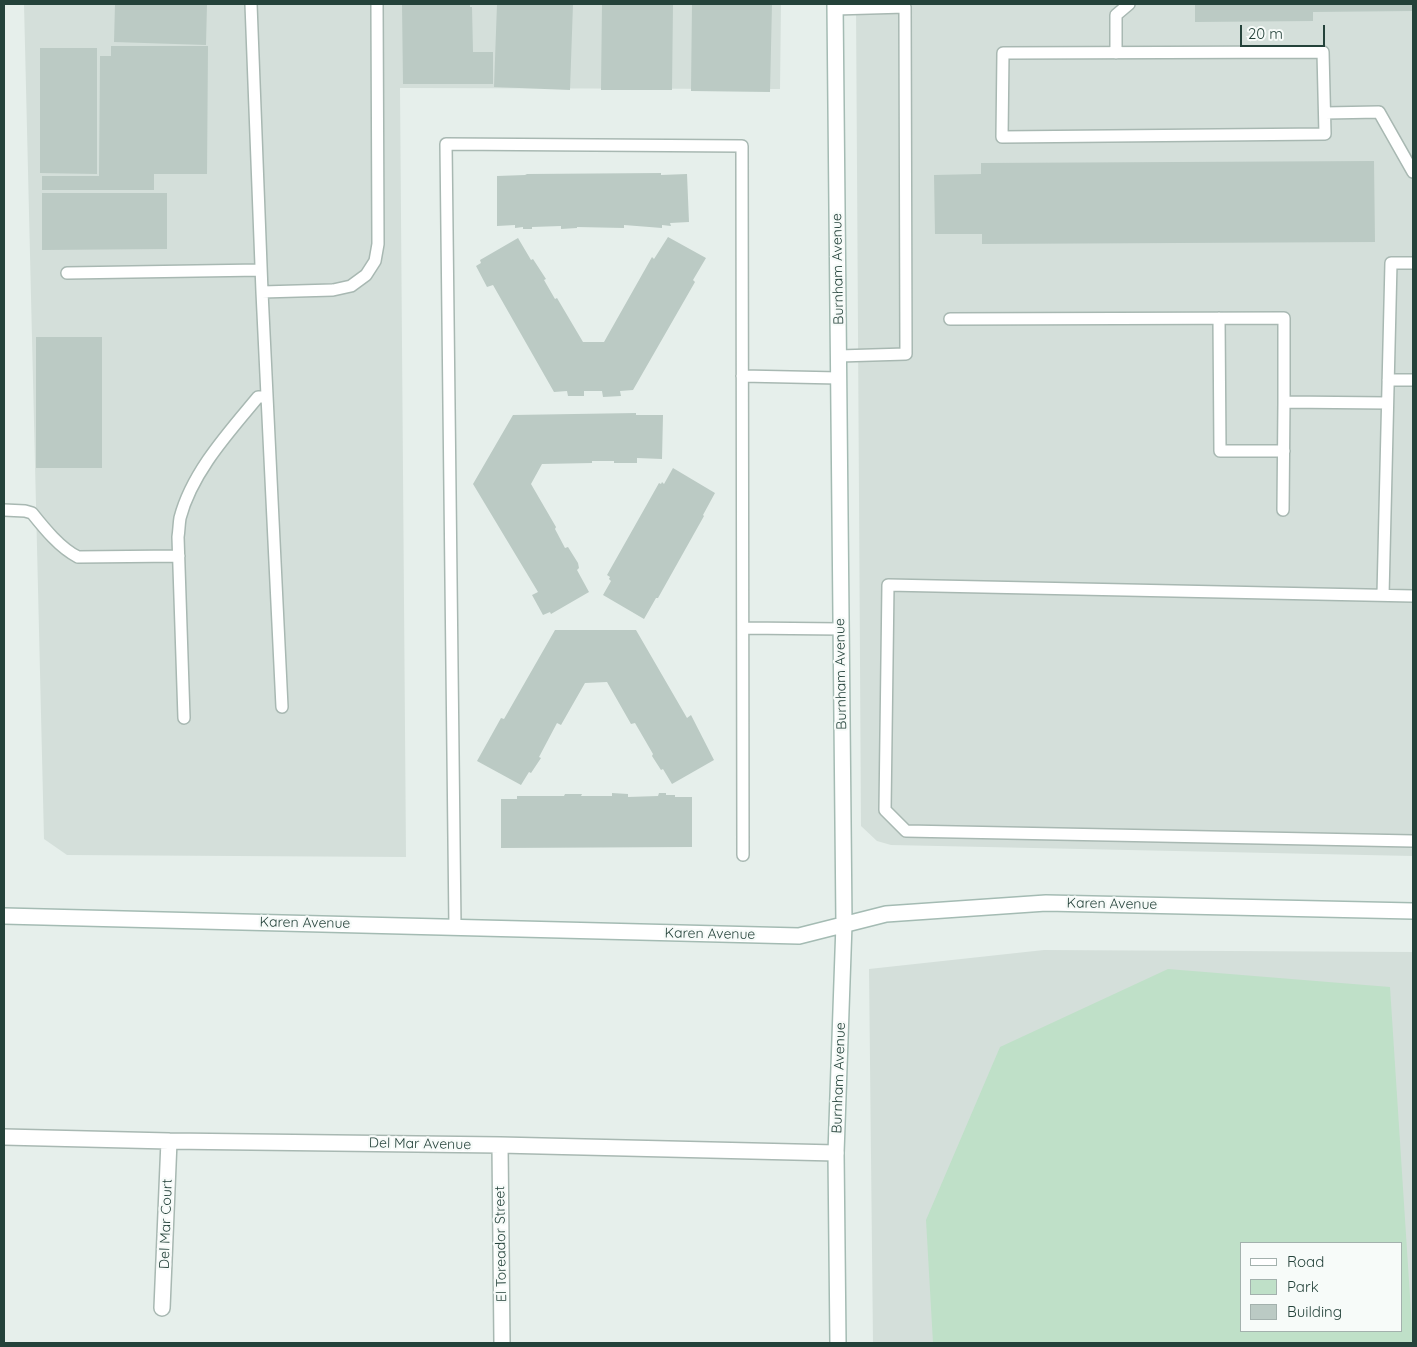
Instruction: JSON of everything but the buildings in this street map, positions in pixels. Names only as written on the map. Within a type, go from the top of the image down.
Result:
[{"type":"street","name":"Burnham Avenue","points":[[835,6],[844,924],[836,1153],[838,1343]]},
{"type":"street","name":"Karen Avenue","points":[[4,916],[799,936],[886,914],[1046,902],[1413,911]]},
{"type":"street","name":"Del Mar Avenue","points":[[4,1136],[836,1153]]},
{"type":"street","name":"Del Mar Court","points":[[162,1308],[169,1140]]},
{"type":"street","name":"El Toreador Street","points":[[500,1145],[502,1343]]},
{"type":"lane","points":[[251,4],[261,270],[282,707]]},
{"type":"lane","points":[[262,292],[333,290],[351,286],[366,275],[375,262],[378,244],[377,4]]},
{"type":"lane","points":[[1116,53],[1116,14],[1129,4]]},
{"type":"lane","points":[[835,6],[905,7],[906,354],[839,356]]},
{"type":"lane","points":[[1323,52],[1325,113],[1325,134],[1002,137],[1003,53],[1323,52]]},
{"type":"lane","points":[[1325,113],[1379,112],[1413,172]]},
{"type":"lane","points":[[455,927],[446,144],[742,146],[743,855]]},
{"type":"lane","points":[[1382,595],[1391,263],[1413,263]]},
{"type":"lane","points":[[67,273],[261,270]]},
{"type":"lane","points":[[950,318],[1284,318],[1283,510]]},
{"type":"lane","points":[[1219,318],[1220,451],[1284,451]]},
{"type":"lane","points":[[742,376],[839,378]]},
{"type":"lane","points":[[1388,380],[1413,380]]},
{"type":"lane","points":[[184,718],[178,537],[180,518],[191,490],[212,454],[258,397],[267,397]]},
{"type":"lane","points":[[1284,402],[1387,403]]},
{"type":"lane","points":[[4,510],[32,513],[60,544],[78,557],[179,556]]},
{"type":"lane","points":[[1413,596],[888,585],[885,810],[906,831],[1413,841]]},
{"type":"lane","points":[[743,628],[841,629]]},
{"type":"shaded area","points":[[24,4],[781,4],[780,89],[400,88],[406,857],[67,855],[44,839]]},
{"type":"shaded area","points":[[856,4],[1413,4],[1413,856],[891,845],[877,841],[861,826]]},
{"type":"shaded area","points":[[1044,950],[1413,952],[1413,1343],[873,1343],[869,969]]},
{"type":"green space","points":[[1168,969],[1390,987],[1413,1343],[933,1343],[926,1220],[1000,1047]]}]
